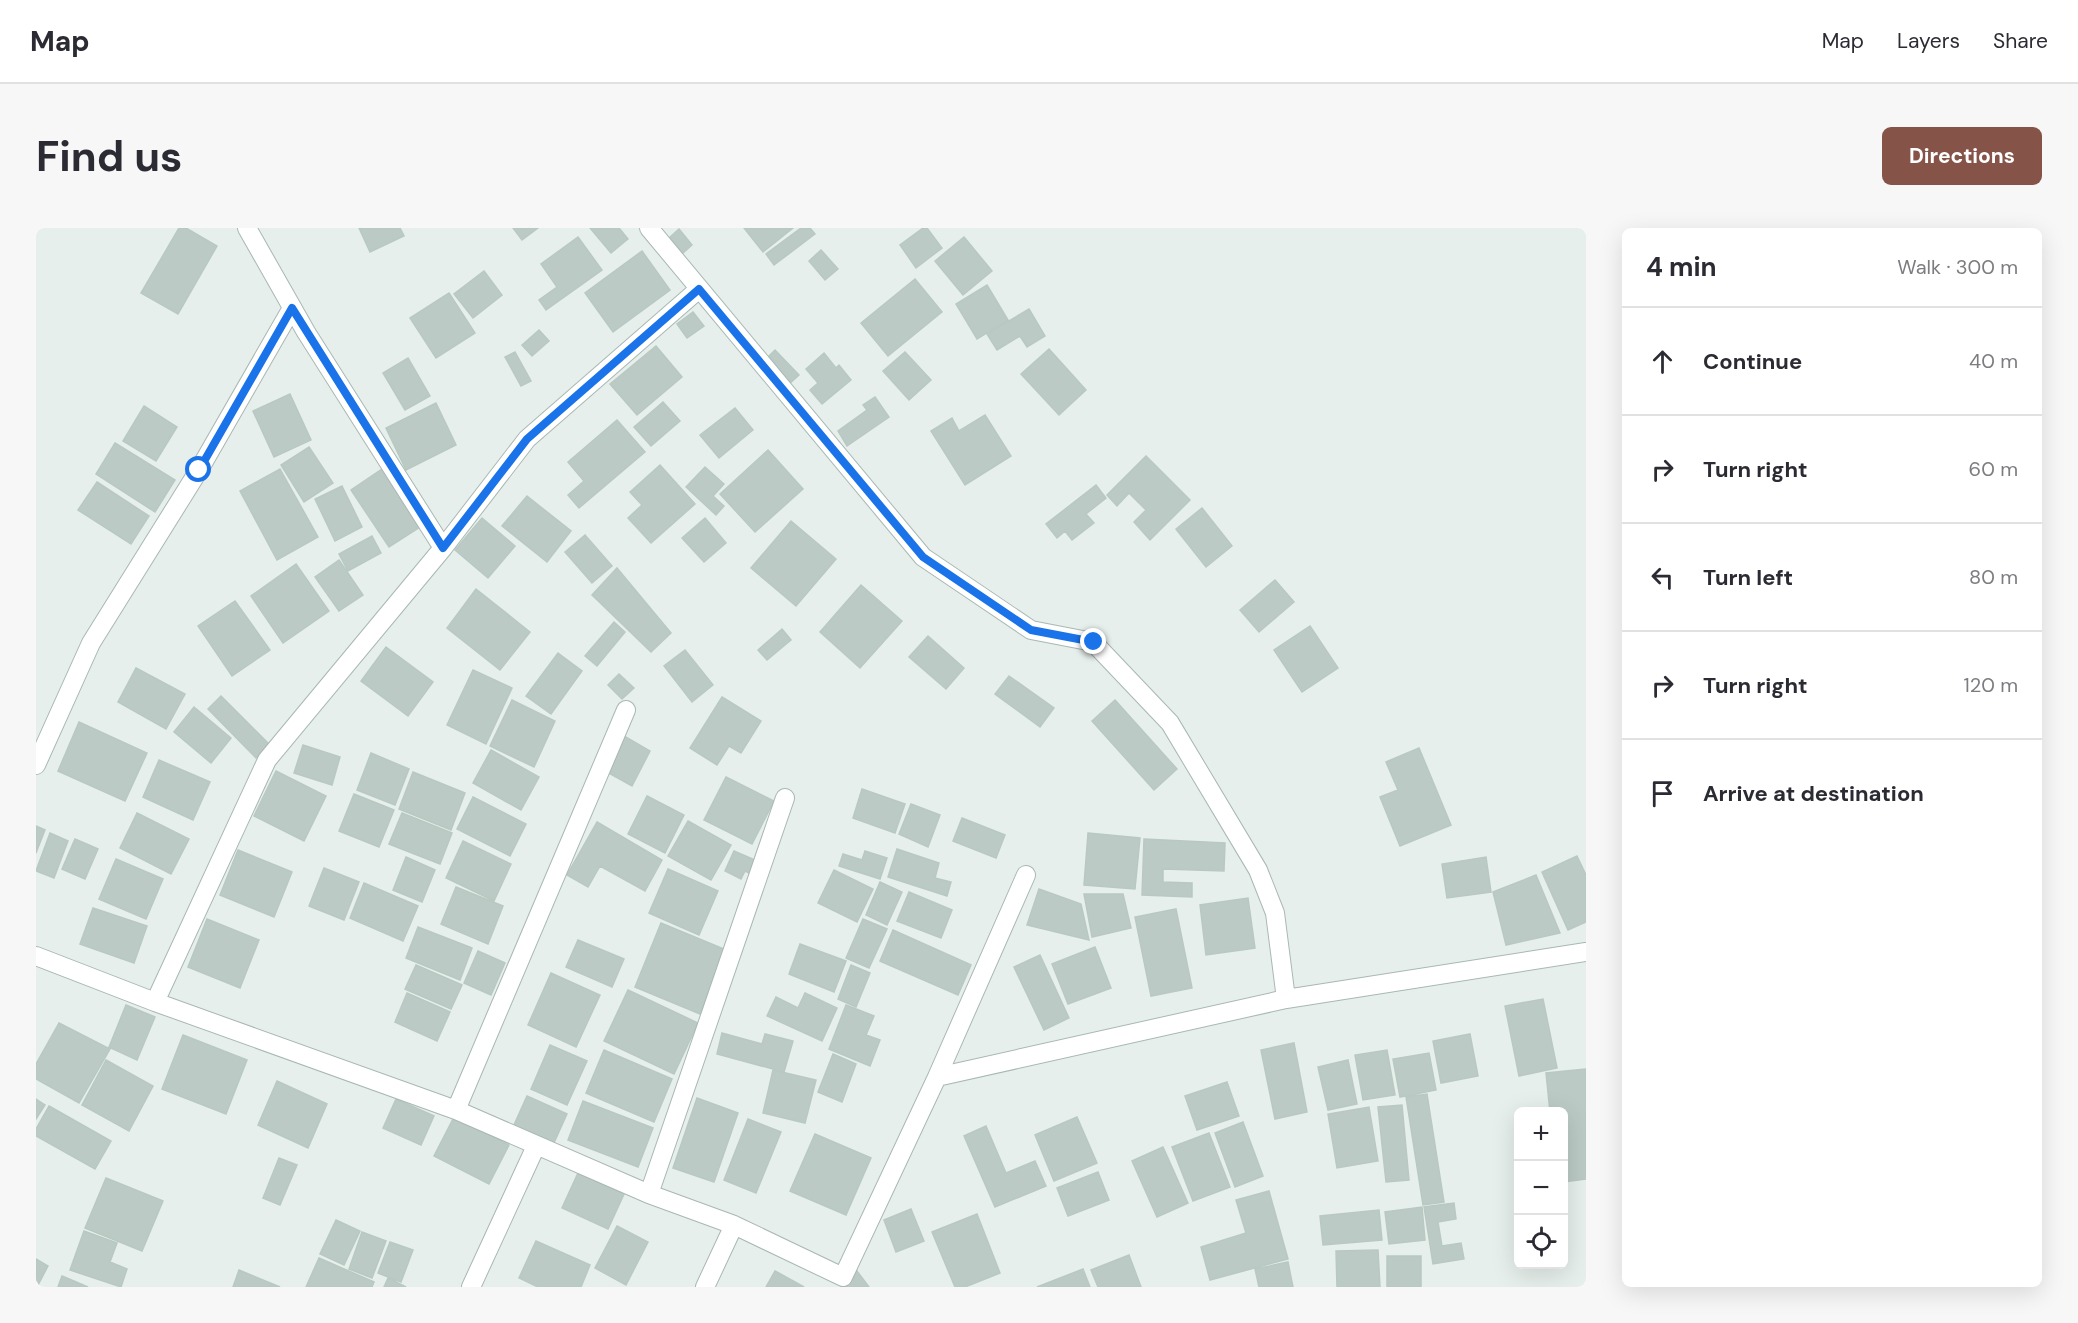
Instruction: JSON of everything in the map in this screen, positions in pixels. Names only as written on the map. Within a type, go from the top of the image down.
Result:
[{"type":"street","points":[[247,228],[292,308],[443,548]]},
{"type":"street","points":[[649,228],[923,557],[1031,630],[1094,642],[1170,723],[1258,870],[1267,890],[1275,914],[1286,999]]},
{"type":"street","points":[[156,1002],[267,760],[443,548],[527,439],[699,289]]},
{"type":"street","points":[[36,765],[92,643],[199,470],[292,308]]},
{"type":"street","points":[[456,1110],[626,710]]},
{"type":"street","points":[[649,1194],[785,798]]},
{"type":"street","points":[[36,956],[156,1002],[456,1110],[649,1194],[734,1225],[843,1277],[937,1077],[1026,875]]},
{"type":"street","points":[[937,1077],[1286,999],[1586,952]]},
{"type":"street","points":[[471,1287],[536,1146]]},
{"type":"street","points":[[705,1287],[734,1225]]},
{"type":"building","points":[[179,228],[186,228],[217,246],[178,314],[141,293]]},
{"type":"building","points":[[359,228],[400,228],[404,236],[370,252]]},
{"type":"building","points":[[513,228],[538,228],[522,240]]},
{"type":"building","points":[[590,228],[619,228],[628,239],[611,253]]},
{"type":"building","points":[[744,228],[793,228],[763,252]]},
{"type":"building","points":[[801,228],[810,228],[815,234],[774,265],[766,254]]},
{"type":"building","points":[[923,228],[927,228],[942,248],[916,268],[900,245]]},
{"type":"building","points":[[679,229],[692,245],[682,254],[669,238]]},
{"type":"building","points":[[578,237],[602,270],[546,310],[539,300],[557,287],[541,264]]},
{"type":"building","points":[[964,237],[992,271],[963,295],[935,261]]},
{"type":"building","points":[[821,250],[838,269],[825,280],[809,261]]},
{"type":"building","points":[[642,251],[670,290],[613,332],[585,293]]},
{"type":"building","points":[[484,271],[502,295],[473,318],[454,294]]},
{"type":"building","points":[[915,279],[942,312],[888,356],[861,323]]},
{"type":"building","points":[[987,285],[1008,320],[977,339],[956,304]]},
{"type":"building","points":[[449,293],[475,333],[436,358],[410,318]]},
{"type":"building","points":[[1029,309],[1045,336],[1027,347],[1020,336],[997,350],[987,334]]},
{"type":"building","points":[[693,312],[704,326],[687,338],[677,324]]},
{"type":"building","points":[[539,330],[549,341],[532,356],[522,345]]},
{"type":"building","points":[[656,346],[682,377],[637,415],[610,384]]},
{"type":"building","points":[[1049,349],[1086,390],[1059,415],[1021,374]]},
{"type":"building","points":[[775,350],[799,375],[787,386],[764,361]]},
{"type":"building","points":[[515,352],[531,381],[521,386],[505,357]]},
{"type":"building","points":[[905,352],[931,380],[909,400],[883,371]]},
{"type":"building","points":[[824,353],[836,368],[839,365],[851,380],[822,404],[810,390],[818,383],[806,369]]},
{"type":"building","points":[[408,358],[430,396],[405,410],[383,373]]},
{"type":"building","points":[[290,394],[311,440],[274,457],[253,411]]},
{"type":"building","points":[[875,397],[889,417],[847,446],[838,431],[867,410],[863,405]]},
{"type":"building","points":[[663,402],[680,421],[651,446],[634,427]]},
{"type":"building","points":[[436,403],[456,445],[406,470],[386,428]]},
{"type":"building","points":[[144,406],[177,427],[156,461],[123,441]]},
{"type":"building","points":[[735,408],[753,430],[719,458],[700,435]]},
{"type":"building","points":[[985,415],[1011,456],[965,485],[931,431],[952,418],[959,431]]},
{"type":"building","points":[[617,420],[645,452],[579,508],[568,495],[584,481],[568,462]]},
{"type":"building","points":[[115,443],[175,480],[155,512],[96,474]]},
{"type":"building","points":[[309,447],[333,483],[304,502],[281,465]]},
{"type":"building","points":[[768,450],[803,489],[755,532],[720,494]]},
{"type":"building","points":[[1146,456],[1190,500],[1150,540],[1134,522],[1146,510],[1129,493],[1117,506],[1107,495]]},
{"type":"building","points":[[660,465],[695,504],[651,543],[628,518],[642,505],[630,492]]},
{"type":"building","points":[[705,467],[724,484],[713,496],[724,506],[716,515],[686,487]]},
{"type":"building","points":[[280,469],[318,537],[277,560],[240,491]]},
{"type":"building","points":[[382,469],[420,527],[389,547],[351,490]]},
{"type":"building","points":[[97,482],[149,516],[131,544],[78,510]]},
{"type":"building","points":[[1096,485],[1106,498],[1086,514],[1094,523],[1072,540],[1065,531],[1057,538],[1046,524]]},
{"type":"building","points":[[342,486],[362,527],[335,541],[315,499]]},
{"type":"building","points":[[527,496],[571,531],[547,562],[502,526]]},
{"type":"building","points":[[1202,508],[1232,546],[1206,567],[1176,529]]},
{"type":"building","points":[[482,518],[515,546],[488,578],[455,550]]},
{"type":"building","points":[[705,518],[726,543],[704,562],[682,538]]},
{"type":"building","points":[[791,521],[836,559],[796,606],[751,568]]},
{"type":"building","points":[[585,535],[612,566],[592,583],[565,552]]},
{"type":"building","points":[[372,536],[381,553],[348,571],[339,554]]},
{"type":"building","points":[[339,560],[363,595],[339,611],[315,577]]},
{"type":"building","points":[[296,564],[329,611],[283,643],[251,596]]},
{"type":"building","points":[[617,568],[671,633],[651,652],[592,595]]},
{"type":"building","points":[[1275,580],[1294,602],[1259,632],[1240,610]]},
{"type":"building","points":[[861,585],[902,621],[860,668],[820,632]]},
{"type":"building","points":[[476,589],[530,632],[500,670],[447,628]]},
{"type":"building","points":[[235,601],[270,650],[232,676],[198,626]]},
{"type":"building","points":[[614,622],[625,632],[597,666],[585,656]]},
{"type":"building","points":[[1310,626],[1338,668],[1302,692],[1274,650]]},
{"type":"building","points":[[782,629],[791,640],[767,660],[758,650]]},
{"type":"building","points":[[928,636],[964,668],[946,689],[909,657]]},
{"type":"building","points":[[386,647],[433,682],[408,716],[361,681]]},
{"type":"building","points":[[685,650],[713,685],[692,702],[664,666]]},
{"type":"building","points":[[558,653],[582,671],[551,714],[526,696]]},
{"type":"building","points":[[136,668],[185,694],[166,729],[118,702]]},
{"type":"building","points":[[473,670],[512,688],[486,744],[447,725]]},
{"type":"building","points":[[619,674],[634,688],[622,699],[608,685]]},
{"type":"building","points":[[1009,676],[1054,708],[1040,727],[995,694]]},
{"type":"building","points":[[221,696],[269,744],[256,758],[208,709]]},
{"type":"building","points":[[722,697],[761,721],[741,753],[729,746],[717,765],[690,748]]},
{"type":"building","points":[[512,700],[555,721],[534,767],[490,746]]},
{"type":"building","points":[[1115,700],[1177,769],[1154,790],[1092,721]]},
{"type":"building","points":[[194,707],[231,738],[211,763],[174,732]]},
{"type":"building","points":[[79,722],[147,753],[125,801],[58,771]]},
{"type":"building","points":[[624,736],[650,751],[632,786],[605,771]]},
{"type":"building","points":[[303,745],[340,757],[332,785],[294,773]]},
{"type":"building","points":[[1419,748],[1451,825],[1400,846],[1380,797],[1398,790],[1386,762]]},
{"type":"building","points":[[491,750],[539,777],[521,810],[473,783]]},
{"type":"building","points":[[371,753],[409,769],[395,805],[357,790]]},
{"type":"building","points":[[159,760],[210,782],[193,820],[143,797]]},
{"type":"building","points":[[276,771],[326,796],[304,841],[254,816]]},
{"type":"building","points":[[413,772],[465,793],[451,830],[399,809]]},
{"type":"building","points":[[726,777],[774,801],[752,844],[704,820]]},
{"type":"building","points":[[862,789],[905,804],[895,833],[853,818]]},
{"type":"building","points":[[354,794],[394,810],[379,847],[339,831]]},
{"type":"building","points":[[647,796],[684,815],[665,853],[628,834]]},
{"type":"building","points":[[473,797],[526,824],[510,856],[457,829]]},
{"type":"building","points":[[911,804],[940,815],[928,847],[899,834]]},
{"type":"building","points":[[137,813],[189,839],[171,874],[120,848]]},
{"type":"building","points":[[402,813],[452,833],[440,864],[389,844]]},
{"type":"building","points":[[962,818],[1005,835],[996,858],[953,841]]},
{"type":"building","points":[[688,821],[731,845],[711,880],[668,856]]},
{"type":"building","points":[[597,822],[662,860],[645,891],[600,866],[588,887],[567,875]]},
{"type":"building","points":[[36,826],[45,830],[36,853]]},
{"type":"building","points":[[50,833],[68,841],[54,878],[36,871]]},
{"type":"building","points":[[1088,833],[1140,838],[1135,889],[1084,885]]},
{"type":"building","points":[[75,839],[98,849],[85,879],[62,869]]},
{"type":"building","points":[[1144,839],[1225,843],[1224,871],[1163,869],[1163,882],[1192,883],[1192,897],[1142,895]]},
{"type":"building","points":[[463,841],[511,864],[494,901],[446,878]]},
{"type":"building","points":[[897,849],[939,863],[935,878],[951,882],[947,896],[888,877]]},
{"type":"building","points":[[238,850],[292,872],[274,917],[220,895]]},
{"type":"building","points":[[734,851],[757,861],[751,874],[745,871],[741,879],[725,871]]},
{"type":"building","points":[[865,851],[887,858],[880,879],[839,866],[843,854],[862,860]]},
{"type":"building","points":[[1577,856],[1586,875],[1586,922],[1568,930],[1542,872]]},
{"type":"building","points":[[406,857],[435,870],[422,902],[393,890]]},
{"type":"building","points":[[1486,857],[1491,892],[1447,898],[1442,864]]},
{"type":"building","points":[[116,859],[163,879],[146,919],[99,899]]},
{"type":"building","points":[[324,868],[359,882],[344,920],[309,906]]},
{"type":"building","points":[[668,869],[718,891],[699,935],[649,913]]},
{"type":"building","points":[[834,870],[873,889],[857,922],[818,903]]},
{"type":"building","points":[[1536,875],[1560,933],[1506,945],[1493,892]]},
{"type":"building","points":[[880,882],[902,892],[887,925],[866,915]]},
{"type":"building","points":[[364,883],[418,906],[403,941],[350,918]]},
{"type":"building","points":[[456,887],[503,906],[488,944],[441,924]]},
{"type":"building","points":[[1039,889],[1081,904],[1089,940],[1027,925]]},
{"type":"building","points":[[909,892],[952,910],[941,938],[897,921]]},
{"type":"building","points":[[1084,894],[1123,894],[1131,928],[1092,937]]},
{"type":"building","points":[[1248,898],[1255,948],[1206,955],[1200,905]]},
{"type":"building","points":[[93,908],[147,926],[134,963],[80,944]]},
{"type":"building","points":[[1176,909],[1192,988],[1151,996],[1135,917]]},
{"type":"building","points":[[207,919],[259,940],[240,988],[188,967]]},
{"type":"building","points":[[863,919],[887,929],[869,968],[846,958]]},
{"type":"building","points":[[661,923],[726,950],[700,1014],[635,987]]},
{"type":"building","points":[[418,927],[472,948],[460,980],[406,958]]},
{"type":"building","points":[[893,930],[971,965],[958,995],[880,961]]},
{"type":"building","points":[[578,940],[624,959],[612,987],[566,967]]},
{"type":"building","points":[[800,944],[846,961],[834,992],[789,974]]},
{"type":"building","points":[[1095,947],[1111,988],[1068,1004],[1052,964]]},
{"type":"building","points":[[478,951],[505,963],[491,995],[464,983]]},
{"type":"building","points":[[1040,955],[1069,1018],[1044,1030],[1014,967]]},
{"type":"building","points":[[416,965],[462,985],[451,1009],[405,989]]},
{"type":"building","points":[[851,965],[870,973],[856,1007],[838,999]]},
{"type":"building","points":[[551,973],[600,995],[576,1047],[528,1025]]},
{"type":"building","points":[[628,990],[698,1023],[674,1074],[604,1041]]},
{"type":"building","points":[[407,993],[450,1012],[437,1041],[395,1022]]},
{"type":"building","points":[[805,993],[837,1008],[822,1041],[767,1016],[776,997],[798,1008]]},
{"type":"building","points":[[1543,999],[1557,1068],[1519,1076],[1505,1006]]},
{"type":"building","points":[[126,1005],[155,1017],[137,1060],[109,1047]]},
{"type":"building","points":[[846,1005],[874,1016],[866,1035],[880,1040],[870,1066],[829,1049]]},
{"type":"building","points":[[59,1023],[110,1049],[79,1103],[36,1079],[36,1064]]},
{"type":"building","points":[[722,1033],[762,1044],[765,1034],[793,1041],[784,1072],[717,1054]]},
{"type":"building","points":[[1470,1034],[1478,1076],[1441,1083],[1433,1041]]},
{"type":"building","points":[[183,1035],[247,1060],[226,1114],[162,1089]]},
{"type":"building","points":[[1294,1043],[1307,1112],[1275,1119],[1261,1050]]},
{"type":"building","points":[[550,1045],[587,1061],[567,1105],[531,1089]]},
{"type":"building","points":[[604,1050],[672,1079],[654,1122],[586,1093]]},
{"type":"building","points":[[1387,1050],[1395,1095],[1363,1100],[1355,1055]]},
{"type":"building","points":[[1429,1053],[1436,1090],[1400,1097],[1393,1059]]},
{"type":"building","points":[[833,1054],[856,1064],[842,1102],[818,1092]]},
{"type":"building","points":[[106,1060],[153,1086],[129,1131],[82,1105]]},
{"type":"building","points":[[1348,1060],[1357,1104],[1328,1110],[1318,1067]]},
{"type":"building","points":[[1586,1069],[1586,1179],[1568,1181],[1568,1107],[1549,1107],[1546,1073]]},
{"type":"building","points":[[773,1070],[816,1080],[805,1123],[763,1113]]},
{"type":"building","points":[[277,1081],[327,1104],[308,1148],[258,1125]]},
{"type":"building","points":[[1227,1082],[1239,1116],[1197,1130],[1185,1096]]},
{"type":"building","points":[[1427,1094],[1444,1202],[1423,1205],[1406,1097]]},
{"type":"building","points":[[527,1096],[567,1114],[553,1145],[513,1127]]},
{"type":"building","points":[[697,1098],[738,1113],[714,1182],[673,1168]]},
{"type":"building","points":[[36,1099],[45,1105],[36,1119]]},
{"type":"building","points":[[396,1099],[434,1116],[421,1145],[383,1128]]},
{"type":"building","points":[[583,1101],[653,1128],[638,1167],[568,1140]]},
{"type":"building","points":[[1402,1105],[1409,1180],[1386,1182],[1378,1107]]},
{"type":"building","points":[[49,1106],[111,1141],[95,1169],[36,1136],[36,1129]]},
{"type":"building","points":[[1369,1107],[1378,1161],[1337,1168],[1328,1114]]},
{"type":"building","points":[[454,1117],[509,1145],[489,1184],[434,1156]]},
{"type":"building","points":[[1077,1117],[1097,1163],[1054,1181],[1035,1135]]},
{"type":"building","points":[[748,1119],[781,1132],[756,1193],[724,1180]]},
{"type":"building","points":[[1243,1122],[1263,1176],[1235,1187],[1215,1133]]},
{"type":"building","points":[[986,1126],[1006,1173],[1035,1161],[1046,1186],[995,1207],[964,1136]]},
{"type":"building","points":[[1209,1133],[1230,1187],[1193,1201],[1172,1147]]},
{"type":"building","points":[[815,1134],[871,1158],[846,1215],[790,1191]]},
{"type":"building","points":[[1163,1147],[1188,1203],[1157,1217],[1132,1161]]},
{"type":"building","points":[[279,1158],[297,1165],[280,1205],[263,1198]]},
{"type":"building","points":[[1098,1172],[1109,1200],[1068,1216],[1057,1188]]},
{"type":"building","points":[[578,1173],[624,1194],[608,1229],[562,1208]]},
{"type":"building","points":[[106,1178],[163,1201],[142,1251],[85,1228]]},
{"type":"building","points":[[1269,1191],[1288,1259],[1210,1280],[1201,1247],[1246,1233],[1236,1200]]},
{"type":"building","points":[[1454,1203],[1456,1219],[1438,1222],[1442,1246],[1461,1243],[1464,1259],[1433,1264],[1424,1207]]},
{"type":"building","points":[[1422,1207],[1425,1240],[1389,1244],[1385,1212]]},
{"type":"building","points":[[911,1209],[924,1241],[896,1252],[884,1220]]},
{"type":"building","points":[[1379,1210],[1382,1240],[1323,1245],[1320,1216]]},
{"type":"building","points":[[977,1214],[1000,1273],[965,1287],[955,1287],[932,1232]]},
{"type":"building","points":[[336,1220],[360,1231],[344,1265],[320,1254]]},
{"type":"building","points":[[617,1226],[648,1242],[626,1285],[595,1268]]},
{"type":"building","points":[[84,1231],[117,1243],[110,1262],[127,1269],[121,1287],[70,1270]]},
{"type":"building","points":[[362,1232],[386,1241],[372,1278],[349,1269]]},
{"type":"building","points":[[536,1241],[590,1265],[581,1287],[538,1287],[519,1278]]},
{"type":"building","points":[[390,1242],[413,1250],[401,1282],[378,1273]]},
{"type":"building","points":[[1378,1250],[1380,1287],[1337,1287],[1336,1251]]},
{"type":"building","points":[[1129,1255],[1141,1287],[1098,1287],[1091,1270]]},
{"type":"building","points":[[1387,1256],[1421,1256],[1421,1287],[1387,1287]]},
{"type":"building","points":[[319,1258],[374,1282],[372,1287],[306,1287]]},
{"type":"building","points":[[36,1259],[48,1266],[37,1287],[36,1287]]},
{"type":"building","points":[[1288,1262],[1293,1287],[1259,1287],[1255,1269]]},
{"type":"building","points":[[854,1267],[869,1287],[841,1287]]},
{"type":"building","points":[[1083,1269],[1090,1287],[1037,1287]]},
{"type":"building","points":[[239,1270],[280,1287],[233,1287]]},
{"type":"building","points":[[775,1271],[804,1287],[766,1287]]},
{"type":"building","points":[[62,1276],[88,1287],[58,1287]]},
{"type":"building","points":[[388,1278],[406,1287],[384,1287]]},
{"type":"route","points":[[199,470],[292,308],[443,548],[527,439],[699,289],[923,557],[1031,630],[1094,642]]}]
